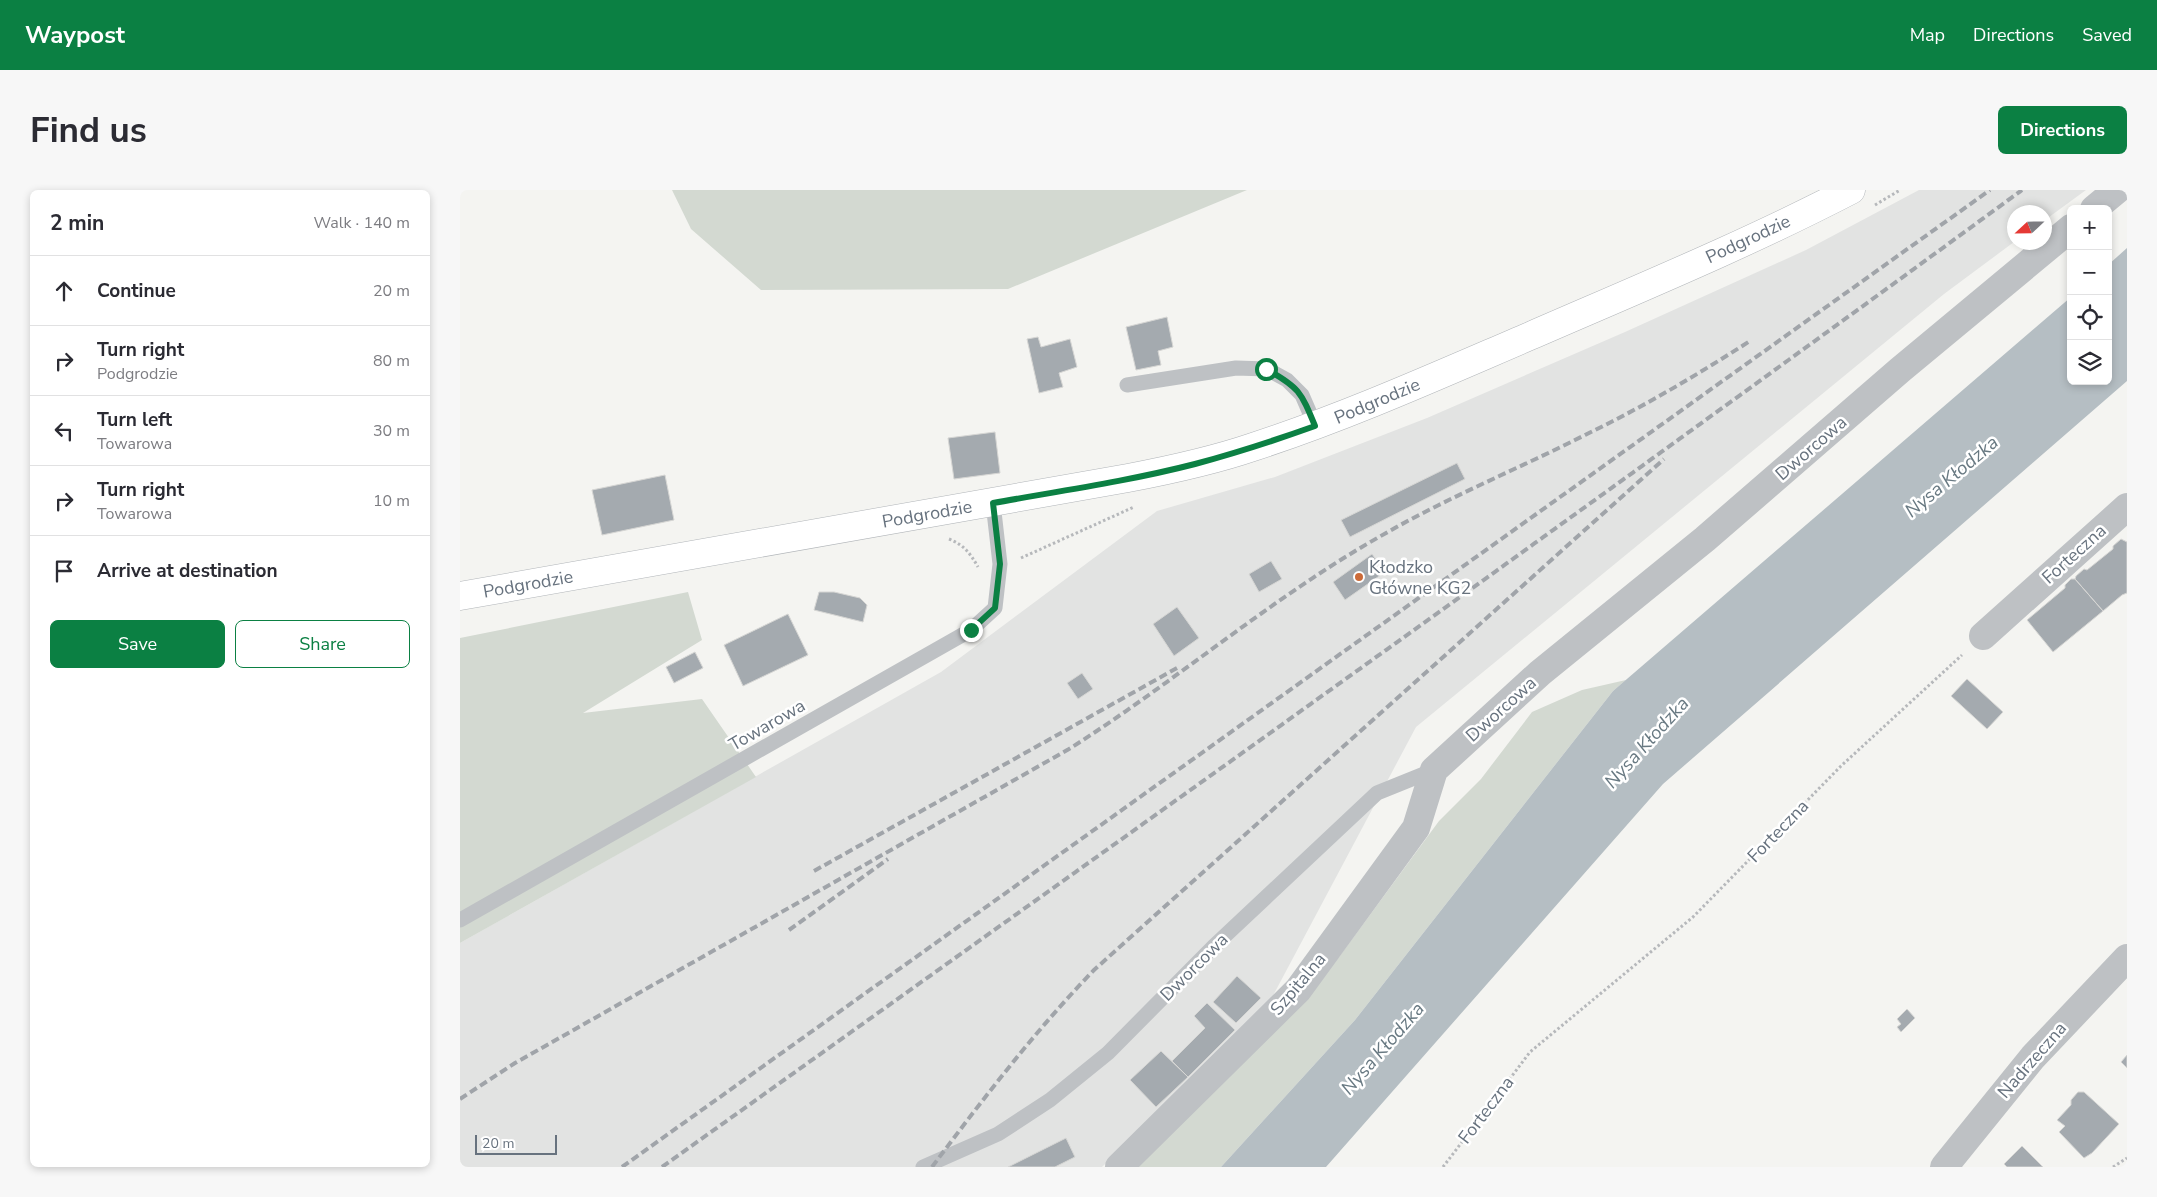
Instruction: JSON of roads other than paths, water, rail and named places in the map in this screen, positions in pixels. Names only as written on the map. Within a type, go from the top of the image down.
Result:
[{"type":"main road","name":"Podgrodzie","points":[[460,596],[1128,478],[1194,464],[1252,448],[1315,426],[1461,366],[1764,233],[1851,190]]},
{"type":"street","points":[[2099,205],[2117,190]]},
{"type":"street","name":"Dworcowa","points":[[1434,770],[1540,674],[1705,539],[1900,370],[2067,231]]},
{"type":"street","name":"Forteczna","points":[[1983,636],[2127,507]]},
{"type":"street","name":"Szpitalna","points":[[1120,1167],[1298,990],[1416,828],[1434,770]]},
{"type":"street","name":"Nadrzeczna","points":[[1944,1167],[2033,1057],[2127,958]]},
{"type":"lane","points":[[1127,385],[1236,368],[1266,369],[1288,380],[1302,395],[1315,426]]},
{"type":"lane","name":"Towarowa","points":[[460,920],[971,630],[995,608],[1000,564],[993,503]]},
{"type":"lane","name":"Dworcowa","points":[[922,1167],[998,1134],[1050,1100],[1108,1054],[1214,947],[1378,793],[1434,770]]},
{"type":"water","name":"Nysa Kłodzka","points":[[2127,248],[2127,381],[1663,784],[1326,1167],[1221,1167],[1355,1020],[1613,691],[2067,300],[2067,385],[2112,385],[2112,261]]},
{"type":"railway","points":[[622,1167],[1990,190]]},
{"type":"railway","points":[[662,1167],[1513,559],[2022,190]]},
{"type":"railway","points":[[460,1099],[515,1063],[1069,749],[1147,696],[1299,587],[1379,537],[1430,509],[1629,413],[1750,341]]},
{"type":"railway","points":[[932,1167],[1030,1041],[1094,970],[1664,459]]},
{"type":"railway","points":[[814,871],[1177,668]]},
{"type":"railway","points":[[789,930],[888,859]]},
{"type":"place","name":"Kłodzko Główne KG2","points":[[1359,577]]}]
